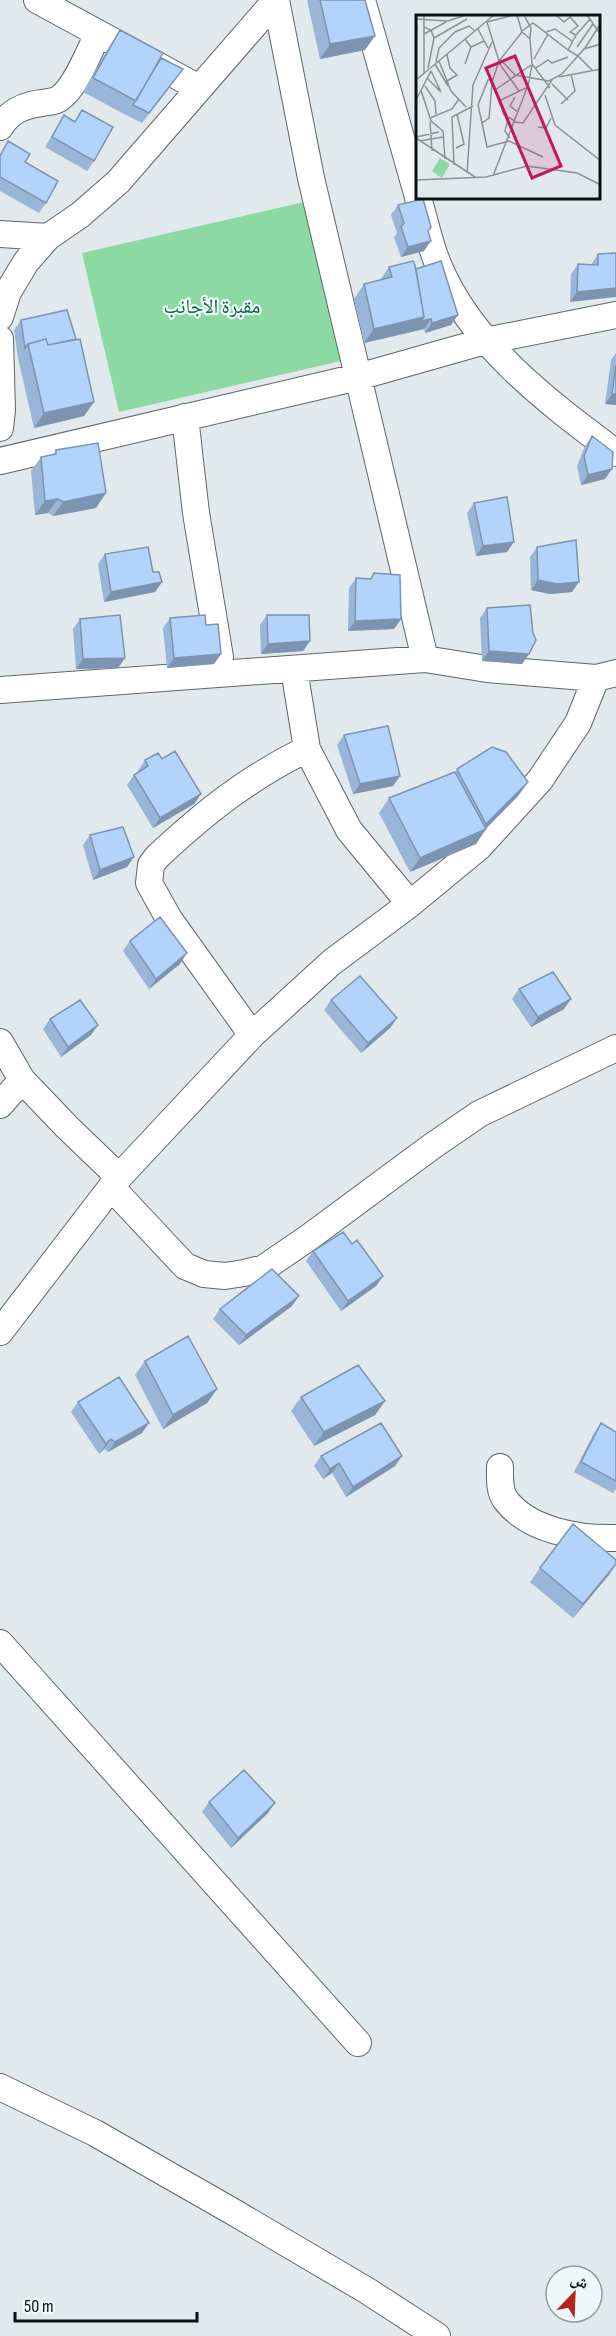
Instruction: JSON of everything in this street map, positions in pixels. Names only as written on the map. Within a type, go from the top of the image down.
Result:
[{"type":"street","points":[[37,0],[199,88]]},
{"type":"street","points":[[0,317],[8,292],[26,262],[48,237],[80,215],[118,182],[276,0]]},
{"type":"street","points":[[276,0],[311,178],[425,659]]},
{"type":"street","points":[[362,0],[416,191]]},
{"type":"street","points":[[0,127],[18,108],[59,99],[72,85],[98,34]]},
{"type":"street","points":[[419,200],[438,264],[458,303],[485,341],[541,394],[616,453]]},
{"type":"street","points":[[0,234],[48,237]]},
{"type":"street","points":[[0,461],[358,377],[485,341],[616,315]]},
{"type":"street","points":[[0,339],[2,400],[0,428]]},
{"type":"street","points":[[185,417],[196,513],[223,673]]},
{"type":"street","points":[[0,690],[425,659],[487,669],[606,676],[540,780],[479,847],[410,904],[332,962],[252,1035],[115,1182],[0,1332]]},
{"type":"street","points":[[294,669],[307,749],[349,830],[410,904]]},
{"type":"street","points":[[252,1035],[169,919],[149,883],[149,874],[157,857],[233,791],[271,767],[307,749]]},
{"type":"street","points":[[0,1042],[22,1080],[68,1127],[184,1266],[204,1274],[225,1276],[264,1268],[309,1239],[431,1147],[479,1114],[616,1048]]},
{"type":"street","points":[[0,1105],[22,1080]]},
{"type":"street","points":[[500,1467],[500,1484],[504,1497],[515,1509],[533,1521],[555,1530],[595,1538],[616,1538]]},
{"type":"street","points":[[0,1643],[358,2043]]},
{"type":"street","points":[[0,2088],[95,2133],[366,2290],[437,2336]]},
{"type":"green space","name":"مقبرة الأجانب","points":[[304,202],[341,361],[119,412],[82,253]]},
{"type":"building","points":[[320,0],[365,0],[375,36],[330,44]]},
{"type":"building","points":[[120,30],[163,53],[136,101],[93,78]]},
{"type":"building","points":[[161,58],[183,69],[149,113],[133,105]]},
{"type":"building","points":[[82,110],[113,127],[94,161],[52,137],[64,115],[75,122]]},
{"type":"building","points":[[8,141],[30,154],[25,162],[58,181],[46,203],[0,177],[0,156]]},
{"type":"building","points":[[423,200],[431,227],[428,231],[431,241],[408,247],[401,227],[404,223],[398,205]]},
{"type":"building","points":[[616,253],[616,288],[577,292],[578,264],[598,265],[598,254]]},
{"type":"building","points":[[413,261],[424,317],[374,329],[364,284],[392,277],[389,267]]},
{"type":"building","points":[[441,261],[458,315],[432,323],[431,319],[421,321],[424,317],[416,269]]},
{"type":"building","points":[[67,310],[76,339],[48,345],[46,339],[28,344],[25,348],[21,320]]},
{"type":"building","points":[[46,339],[48,345],[80,339],[94,402],[44,413],[28,344]]},
{"type":"building","points":[[616,365],[616,394],[612,394]]},
{"type":"building","points":[[592,436],[613,452],[612,469],[588,475],[584,456]]},
{"type":"building","points":[[98,443],[106,493],[63,502],[58,499],[45,501],[41,457],[56,454],[56,450]]},
{"type":"building","points":[[507,497],[514,542],[483,546],[474,503]]},
{"type":"building","points":[[576,540],[579,582],[557,584],[538,580],[537,547]]},
{"type":"building","points":[[148,547],[153,572],[159,572],[162,582],[111,592],[105,554]]},
{"type":"building","points":[[374,573],[400,575],[401,619],[355,621],[356,578],[371,579]]},
{"type":"building","points":[[530,605],[536,640],[529,654],[489,651],[487,608]]},
{"type":"building","points":[[120,615],[125,658],[83,659],[80,619]]},
{"type":"building","points":[[205,615],[206,625],[218,624],[221,654],[174,658],[170,618]]},
{"type":"building","points":[[267,615],[309,615],[310,641],[268,644]]},
{"type":"building","points":[[388,726],[400,776],[360,784],[344,735]]},
{"type":"building","points":[[492,747],[506,752],[528,782],[486,824],[457,769]]},
{"type":"building","points":[[175,751],[201,794],[160,818],[134,775],[148,766],[145,760],[158,753],[162,759]]},
{"type":"building","points":[[455,772],[486,829],[420,858],[389,798]]},
{"type":"building","points":[[123,827],[134,857],[100,870],[90,835]]},
{"type":"building","points":[[160,917],[187,953],[156,979],[130,941]]},
{"type":"building","points":[[553,972],[571,999],[538,1017],[519,989]]},
{"type":"building","points":[[360,976],[397,1018],[368,1043],[331,1000]]},
{"type":"building","points":[[80,1000],[98,1025],[68,1047],[50,1019]]},
{"type":"building","points":[[343,1232],[352,1244],[357,1240],[383,1276],[348,1301],[313,1251]]},
{"type":"building","points":[[272,1269],[299,1296],[246,1335],[220,1309]]},
{"type":"building","points":[[188,1336],[217,1389],[173,1415],[145,1361]]},
{"type":"building","points":[[358,1365],[385,1401],[324,1432],[301,1397]]},
{"type":"building","points":[[119,1377],[149,1423],[115,1442],[111,1439],[106,1444],[78,1402]]},
{"type":"building","points":[[381,1423],[402,1456],[353,1487],[339,1463],[330,1469],[321,1456]]},
{"type":"building","points":[[601,1423],[616,1432],[616,1481],[581,1462]]},
{"type":"building","points":[[573,1524],[616,1560],[616,1564],[583,1604],[540,1568]]},
{"type":"building","points":[[244,1770],[275,1803],[238,1838],[209,1802]]}]
